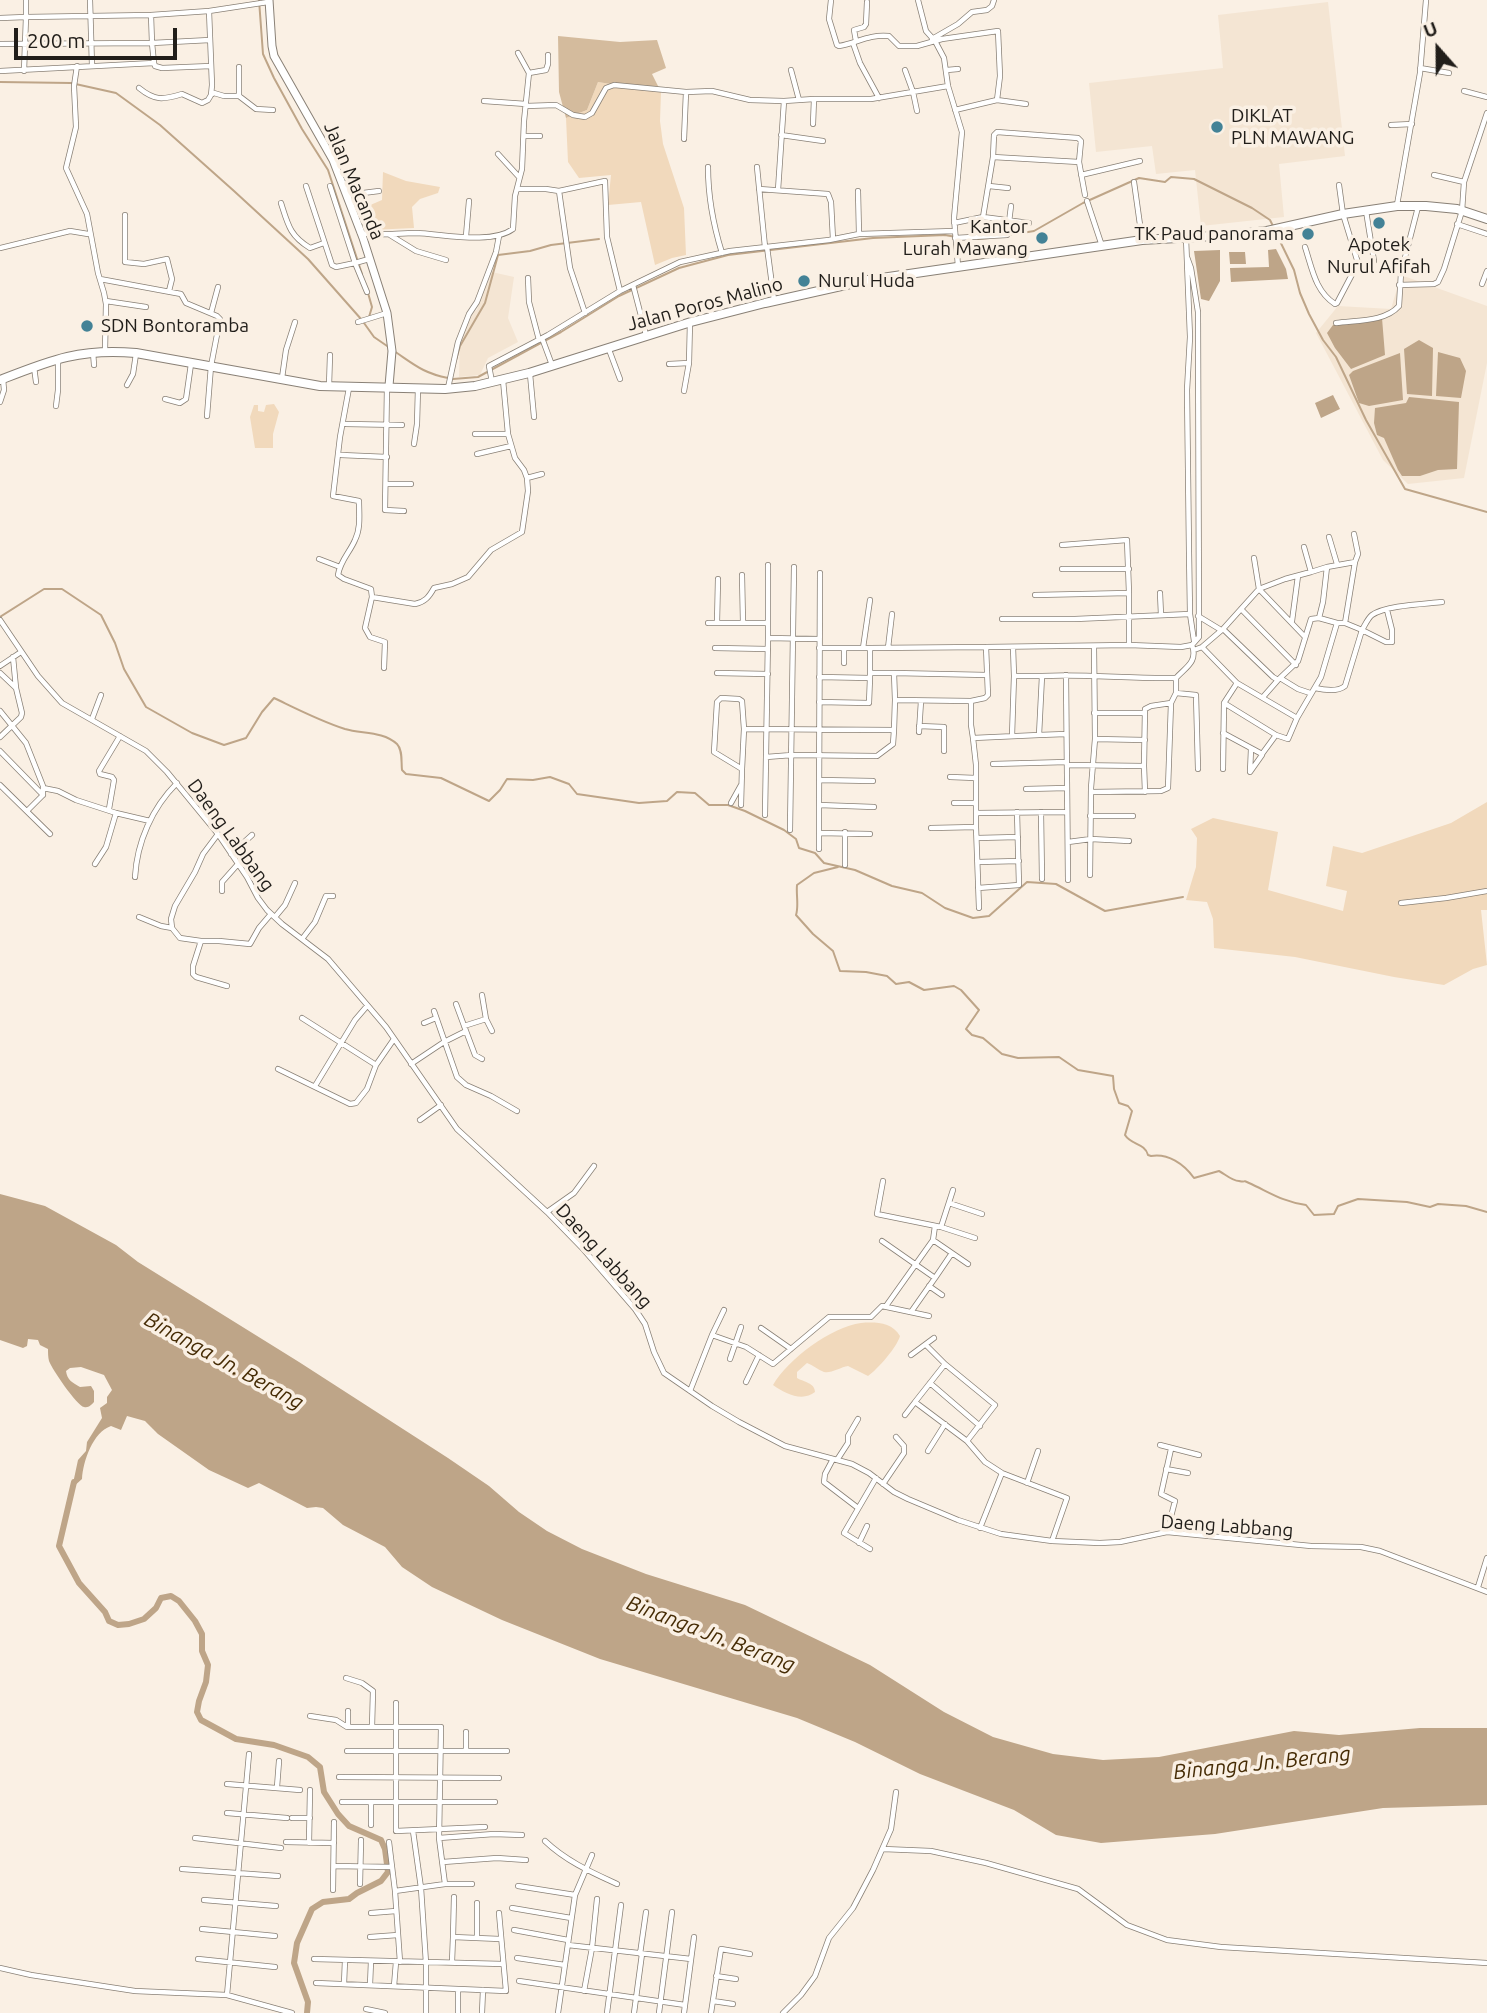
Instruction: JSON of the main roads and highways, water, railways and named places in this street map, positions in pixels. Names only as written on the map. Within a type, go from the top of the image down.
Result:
[{"type":"main road","name":"Jalan Poros Malino","points":[[1,380],[58,358],[105,351],[136,353],[329,386],[418,387],[449,381],[475,386],[492,379],[503,380],[529,373],[691,321],[868,280],[1142,240],[1267,231],[1343,214],[1397,206],[1462,211],[1486,217]]},
{"type":"water","points":[[1276,249],[1288,279],[1231,282],[1230,268],[1269,267],[1268,250]]},
{"type":"water","points":[[1220,250],[1220,281],[1209,301],[1201,299],[1194,251]]},
{"type":"water","points":[[1229,252],[1245,252],[1246,264],[1230,264]]},
{"type":"water","points":[[1382,318],[1385,355],[1351,369],[1327,333],[1333,325]]},
{"type":"water","points":[[1419,340],[1433,348],[1432,396],[1407,394],[1404,349]]},
{"type":"water","points":[[1438,352],[1460,358],[1466,371],[1461,398],[1436,396]]},
{"type":"water","points":[[1400,353],[1403,400],[1369,406],[1359,403],[1349,375]]},
{"type":"water","points":[[1333,395],[1340,409],[1321,418],[1315,403]]},
{"type":"water","points":[[1409,397],[1459,402],[1457,469],[1438,470],[1420,476],[1402,476],[1398,470],[1384,438],[1377,435],[1374,423],[1375,408],[1406,403]]},
{"type":"water","name":"Binanga Jn. Berang","points":[[0,1194],[45,1206],[116,1245],[138,1262],[448,1458],[547,1531],[582,1549],[646,1574],[745,1605],[870,1665],[944,1712],[993,1737],[1053,1754],[1103,1760],[1159,1757],[1294,1731],[1339,1735],[1420,1728],[1487,1728],[1487,1805],[1383,1808],[1215,1834],[1101,1843],[1056,1835],[1014,1810],[920,1774],[855,1742],[797,1718],[600,1659],[502,1620],[432,1587],[402,1567],[385,1547],[343,1525],[323,1508],[307,1508],[259,1483],[248,1488],[209,1470],[158,1434],[145,1421],[127,1416],[121,1430],[111,1426],[99,1434],[87,1456],[82,1479],[72,1488],[78,1460],[86,1451],[87,1442],[102,1418],[100,1408],[107,1403],[107,1397],[112,1390],[104,1375],[81,1367],[70,1368],[66,1371],[71,1381],[80,1387],[91,1386],[94,1391],[94,1402],[89,1407],[84,1407],[76,1401],[60,1379],[49,1361],[48,1349],[40,1345],[38,1340],[28,1339],[27,1346],[23,1348],[0,1340]]},
{"type":"waterway","points":[[259,0],[263,54],[302,129],[328,170],[362,274]]},
{"type":"waterway","points":[[0,82],[71,83],[116,93],[160,125],[308,259],[361,319]]},
{"type":"waterway","points":[[1010,235],[1034,231],[1083,203],[1139,178],[1165,182],[1171,177],[1194,179],[1252,208],[1270,220],[1274,228]]},
{"type":"waterway","points":[[1276,233],[1294,270],[1309,314],[1336,357],[1366,420],[1405,489],[1487,512]]},
{"type":"waterway","points":[[453,379],[478,377],[561,332],[619,296],[679,268],[728,255],[873,238],[945,235],[956,237]]},
{"type":"waterway","points":[[978,239],[990,238]]},
{"type":"waterway","points":[[456,360],[460,346],[485,303],[498,255],[599,239]]},
{"type":"waterway","points":[[368,293],[372,307],[369,317]]},
{"type":"waterway","points":[[364,323],[374,337],[390,348]]},
{"type":"waterway","points":[[394,351],[425,371],[448,378]]},
{"type":"waterway","points":[[0,617],[44,589],[62,589],[101,615],[124,669],[146,707],[192,733],[224,745],[246,738],[274,698],[336,726],[385,737],[399,747],[402,770],[406,774],[441,778],[489,801],[507,779],[533,780],[550,777],[569,784],[577,794],[639,803],[667,801],[677,792],[695,793],[709,805],[728,805],[784,830],[796,839],[799,848],[815,853],[824,863],[855,870],[892,886],[922,893],[945,908],[973,918],[989,916],[1027,882],[1056,884],[1105,911],[1183,897]]},
{"type":"waterway","points":[[838,867],[814,873],[797,885],[796,915],[833,951],[840,971],[887,976],[896,984],[909,982],[924,990],[954,986],[979,1010],[966,1029],[972,1035],[983,1038],[1002,1054],[1018,1058],[1059,1057],[1078,1070],[1113,1076],[1119,1103],[1128,1106],[1132,1111],[1125,1135],[1144,1148],[1148,1155],[1163,1156],[1175,1161],[1194,1178],[1219,1171],[1234,1180],[1245,1181],[1283,1199],[1306,1205],[1314,1215],[1334,1214],[1338,1206],[1358,1199],[1407,1202],[1430,1207],[1438,1204],[1466,1206],[1487,1212]]},
{"type":"waterway","points":[[74,1482],[59,1546],[79,1583],[105,1612],[109,1621],[118,1625],[129,1624],[144,1619],[156,1608],[161,1598],[171,1596],[179,1601],[202,1634],[202,1651],[208,1665],[197,1712],[201,1720],[236,1739],[274,1745],[308,1757],[320,1767],[324,1792],[338,1814],[349,1826],[381,1840],[385,1849],[388,1872],[381,1881],[349,1899],[323,1902],[312,1909],[297,1943],[294,1963],[308,2002],[307,2013]]},
{"type":"place","name":"DIKLAT PLN MAWANG","points":[[1217,127]]},
{"type":"place","name":"Apotek Nurul Afifah","points":[[1379,223]]},
{"type":"place","name":"TK Paud panorama","points":[[1308,234]]},
{"type":"place","name":"Kantor Lurah Mawang","points":[[1042,238]]},
{"type":"place","name":"Nurul Huda","points":[[804,281]]},
{"type":"place","name":"SDN Bontoramba","points":[[87,326]]}]
